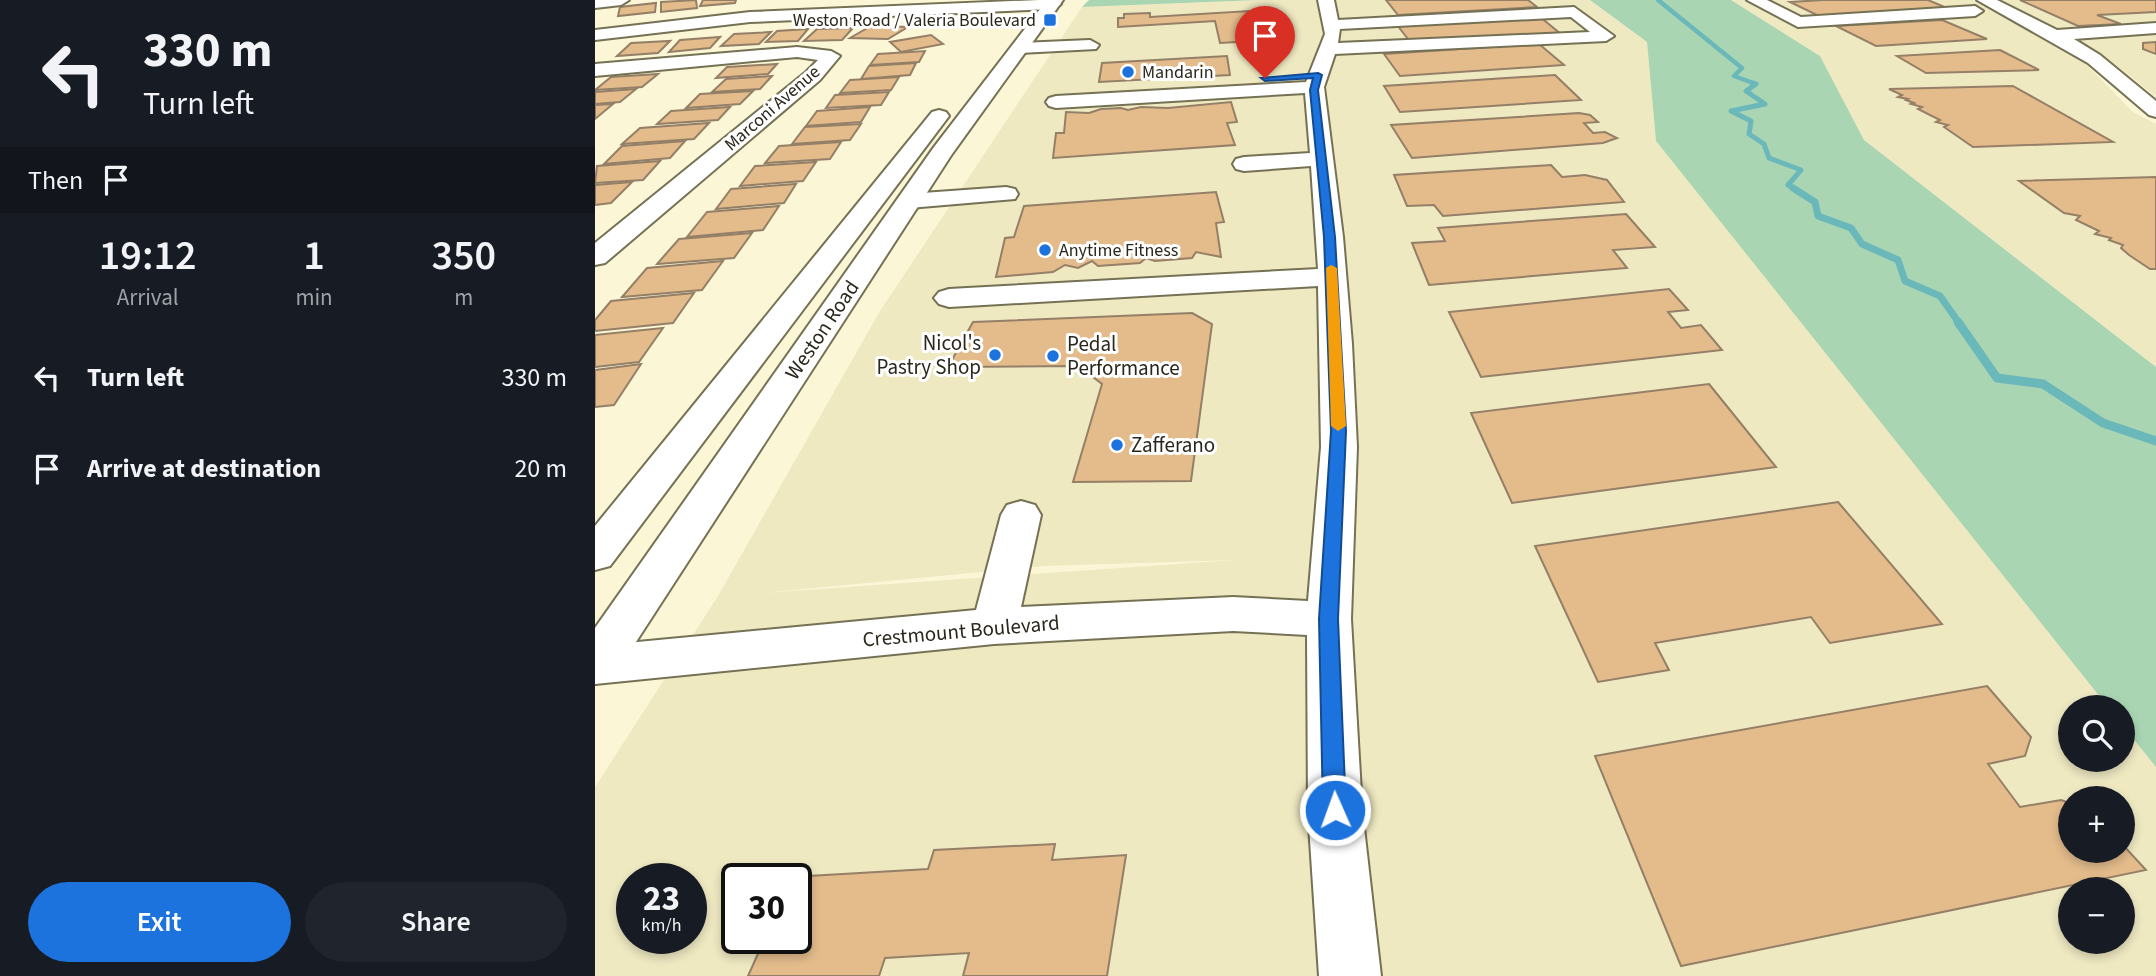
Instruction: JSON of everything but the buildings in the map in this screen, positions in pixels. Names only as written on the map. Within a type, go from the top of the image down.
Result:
[{"type":"street","points":[[595,3],[621,0]]},
{"type":"street","points":[[1755,0],[1798,22],[1980,5]]},
{"type":"street","points":[[1948,0],[2003,9],[2062,39],[2156,111]]},
{"type":"street","name":"Weston Road","points":[[595,665],[942,152],[1017,35],[1028,2]]},
{"type":"street","points":[[595,35],[732,19],[1054,2]]},
{"type":"street","name":"Weston Road","points":[[1017,35],[1054,2]]},
{"type":"street","points":[[1056,102],[1323,47],[1392,47],[1605,36],[1574,12],[1379,23],[1323,47],[1239,80]]},
{"type":"street","points":[[1379,23],[1392,47]]},
{"type":"street","points":[[2062,39],[2156,28]]},
{"type":"street","points":[[1017,35],[1090,45]]},
{"type":"street","points":[[2062,39],[2156,38]]},
{"type":"street","points":[[1323,47],[1321,159],[1332,277],[1339,447],[1328,619],[1335,810],[1350,976]]},
{"type":"street","name":"Marconi Avenue","points":[[595,70],[797,52],[831,56],[813,76],[595,257]]},
{"type":"street","points":[[2118,80],[2156,83]]},
{"type":"street","name":"Weston Road","points":[[595,555],[955,96]]},
{"type":"street","points":[[1244,164],[1321,159]]},
{"type":"street","points":[[909,201],[1006,194]]},
{"type":"street","points":[[949,298],[1332,277]]},
{"type":"street","points":[[994,626],[1021,514]]},
{"type":"street","name":"Crestmount Boulevard","points":[[595,665],[994,626],[1233,614],[1328,619]]},
{"type":"shaded area","points":[[1259,0],[1590,0],[1647,42],[1656,141],[2098,695],[2058,695],[2058,772],[2135,772],[2135,741],[2156,767],[2156,976],[595,976],[595,787],[718,596],[880,311],[1082,7]],"holes":[[[1235,560],[761,593],[1045,566]]]},
{"type":"shaded area","points":[[1731,0],[1972,0],[2086,64],[2133,112],[2156,124],[2156,367],[1864,140],[1820,56]]},
{"type":"shaded area","points":[[1996,0],[2156,0],[2156,97],[2120,68],[2074,38]]},
{"type":"green space","points":[[1089,0],[1259,0],[1082,7]]},
{"type":"green space","points":[[1590,0],[1731,0],[1820,56],[1864,140],[2156,367],[2156,767],[2135,741],[2135,695],[2098,695],[1656,141],[1647,42]]},
{"type":"waterway","points":[[1658,0],[1742,68],[1734,76],[1756,84]]},
{"type":"waterway","points":[[1752,83],[1756,84]]},
{"type":"waterway","points":[[1756,84],[1746,91],[1765,104],[1731,111],[1751,121],[1749,134],[1764,144],[1769,158],[1801,170],[1788,185],[1796,190]]},
{"type":"waterway","points":[[1793,188],[1815,202],[1818,216],[1851,228],[1862,244],[1898,260],[1905,281],[1940,296],[1959,323]]},
{"type":"waterway","points":[[1958,322],[1997,378],[2043,384],[2103,423],[2156,441]]},
{"type":"slow traffic","points":[[1331,268],[1338,426]]},
{"type":"place","name":"Weston Road / Valeria Boulevard","points":[[1050,20]]},
{"type":"place","name":"Mandarin","points":[[1128,72]]},
{"type":"place","name":"Anytime Fitness","points":[[1045,250]]},
{"type":"place","name":"Nicol's Pastry Shop","points":[[995,355]]},
{"type":"place","name":"Pedal Performance","points":[[1053,356]]},
{"type":"place","name":"Zafferano","points":[[1117,445]]},
{"type":"route","points":[[1265,78],[1318,75],[1314,90],[1330,237],[1339,447],[1328,619],[1335,810]]}]
